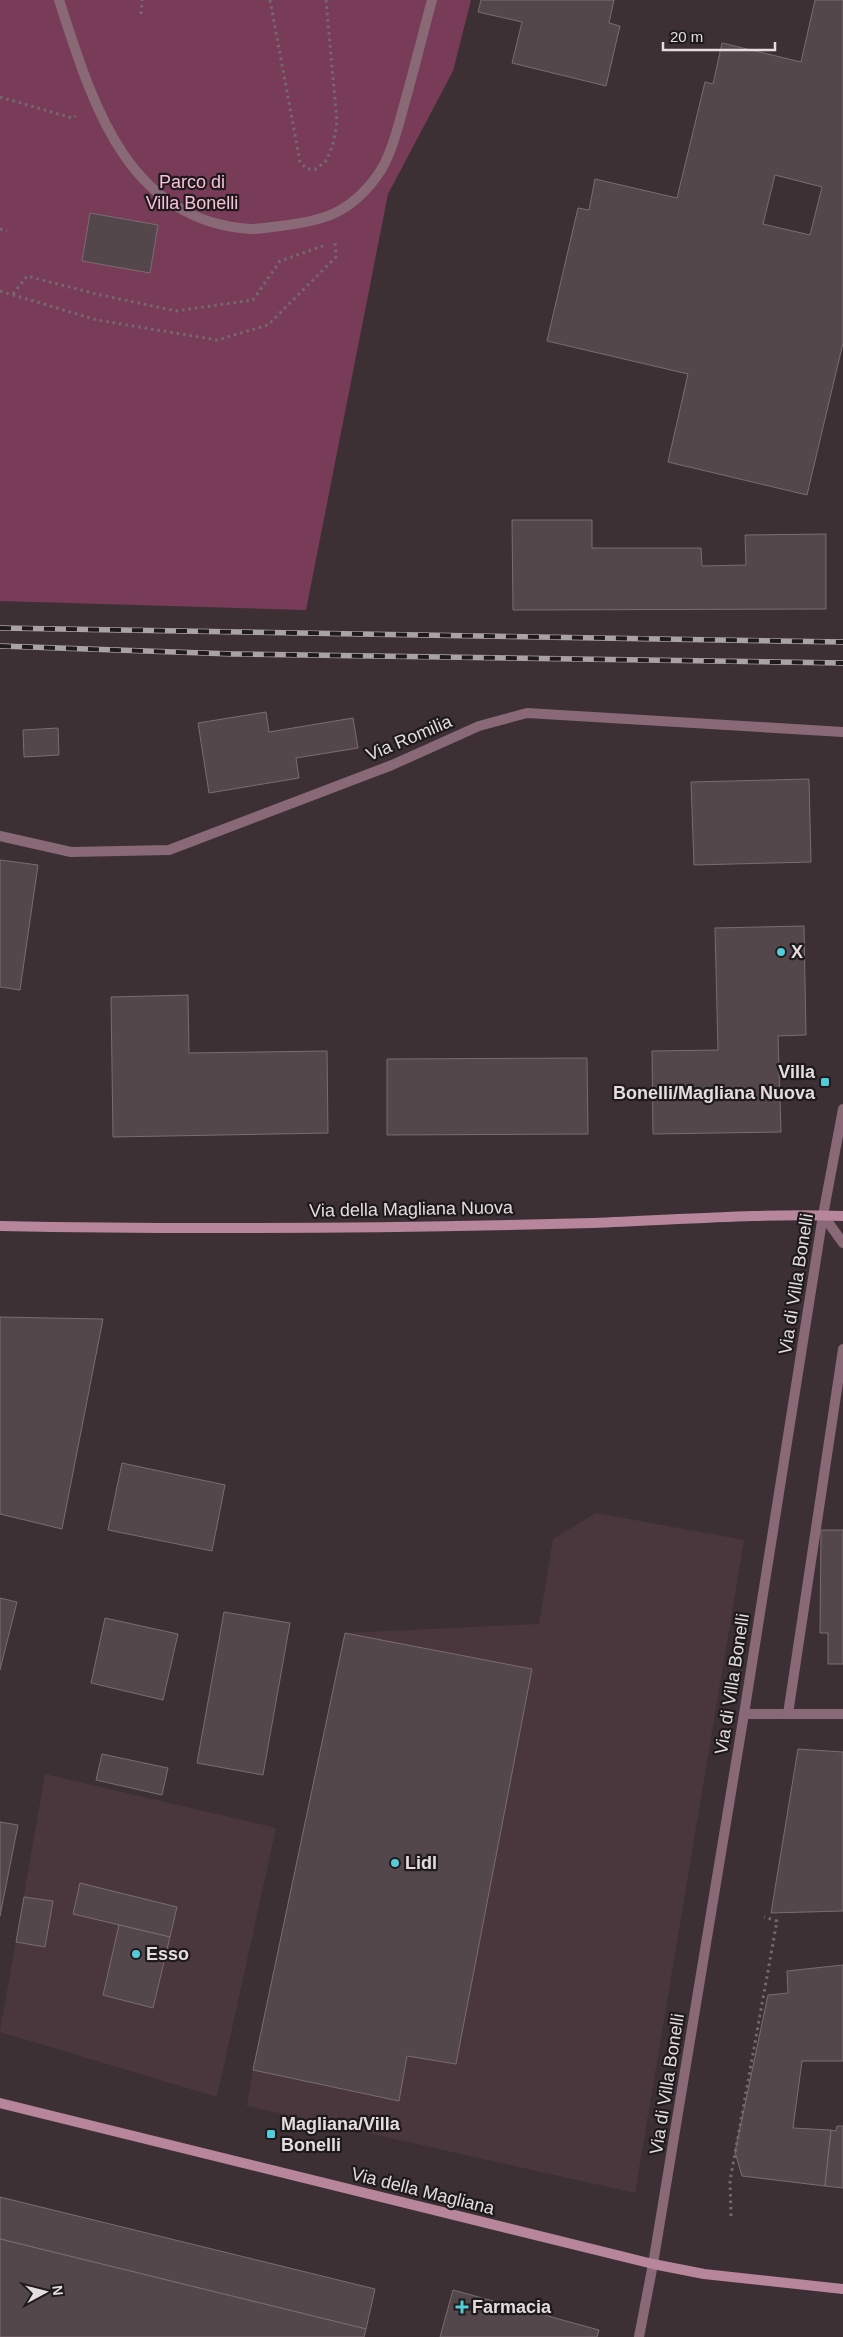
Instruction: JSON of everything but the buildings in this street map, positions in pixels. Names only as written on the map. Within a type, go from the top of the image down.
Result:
[{"type":"main road","name":"Via della Magliana Nuova","points":[[0,1226],[406,1226],[843,1216]]},
{"type":"main road","name":"Via della Magliana","points":[[0,2103],[653,2264],[704,2274],[843,2289]]},
{"type":"street","points":[[59,0],[97,108],[127,160],[154,192],[180,210],[214,221],[251,229],[299,223],[333,216],[355,201],[378,175],[396,136],[432,0]]},
{"type":"street","name":"Via Romilia","points":[[0,836],[71,852],[169,850],[392,765],[479,726],[526,713],[843,732]]},
{"type":"street","name":"Via di Villa Bonelli","points":[[639,2337],[653,2264],[744,1714],[823,1215],[843,1109]]},
{"type":"street","points":[[823,1215],[843,1243]]},
{"type":"street","points":[[788,1714],[843,1348]]},
{"type":"street","points":[[744,1714],[843,1714]]},
{"type":"path","points":[[141,14],[142,0]]},
{"type":"path","points":[[270,0],[300,162],[307,169],[316,169],[327,160],[334,144],[336,122],[326,0]]},
{"type":"path","points":[[0,97],[72,118],[97,108]]},
{"type":"path","points":[[0,291],[97,320],[217,340],[268,325],[336,257],[333,216]]},
{"type":"path","points":[[0,229],[7,231]]},
{"type":"path","points":[[13,294],[27,276],[96,294],[176,311],[254,300],[280,261],[335,242]]},
{"type":"path","points":[[731,2216],[730,2181],[777,1921],[764,1917]]},
{"type":"shaded area","points":[[596,1513],[744,1540],[635,2193],[247,2106],[345,1633],[539,1624],[553,1539]]},
{"type":"shaded area","points":[[45,1774],[276,1828],[217,2097],[0,2032]]},
{"type":"green space","name":"Parco di Villa Bonelli","points":[[0,0],[471,0],[453,71],[388,194],[306,610],[0,601]]},
{"type":"railway","points":[[0,628],[843,642]]},
{"type":"railway","points":[[0,646],[233,654],[843,663]]},
{"type":"place","name":"X","points":[[781,952]]},
{"type":"place","name":"Villa Bonelli/Magliana Nuova","points":[[825,1082]]},
{"type":"place","name":"Lidl","points":[[395,1863]]},
{"type":"place","name":"Esso","points":[[136,1954]]},
{"type":"place","name":"Magliana/Villa Bonelli","points":[[271,2134]]},
{"type":"place","name":"Farmacia","points":[[462,2307]]}]
